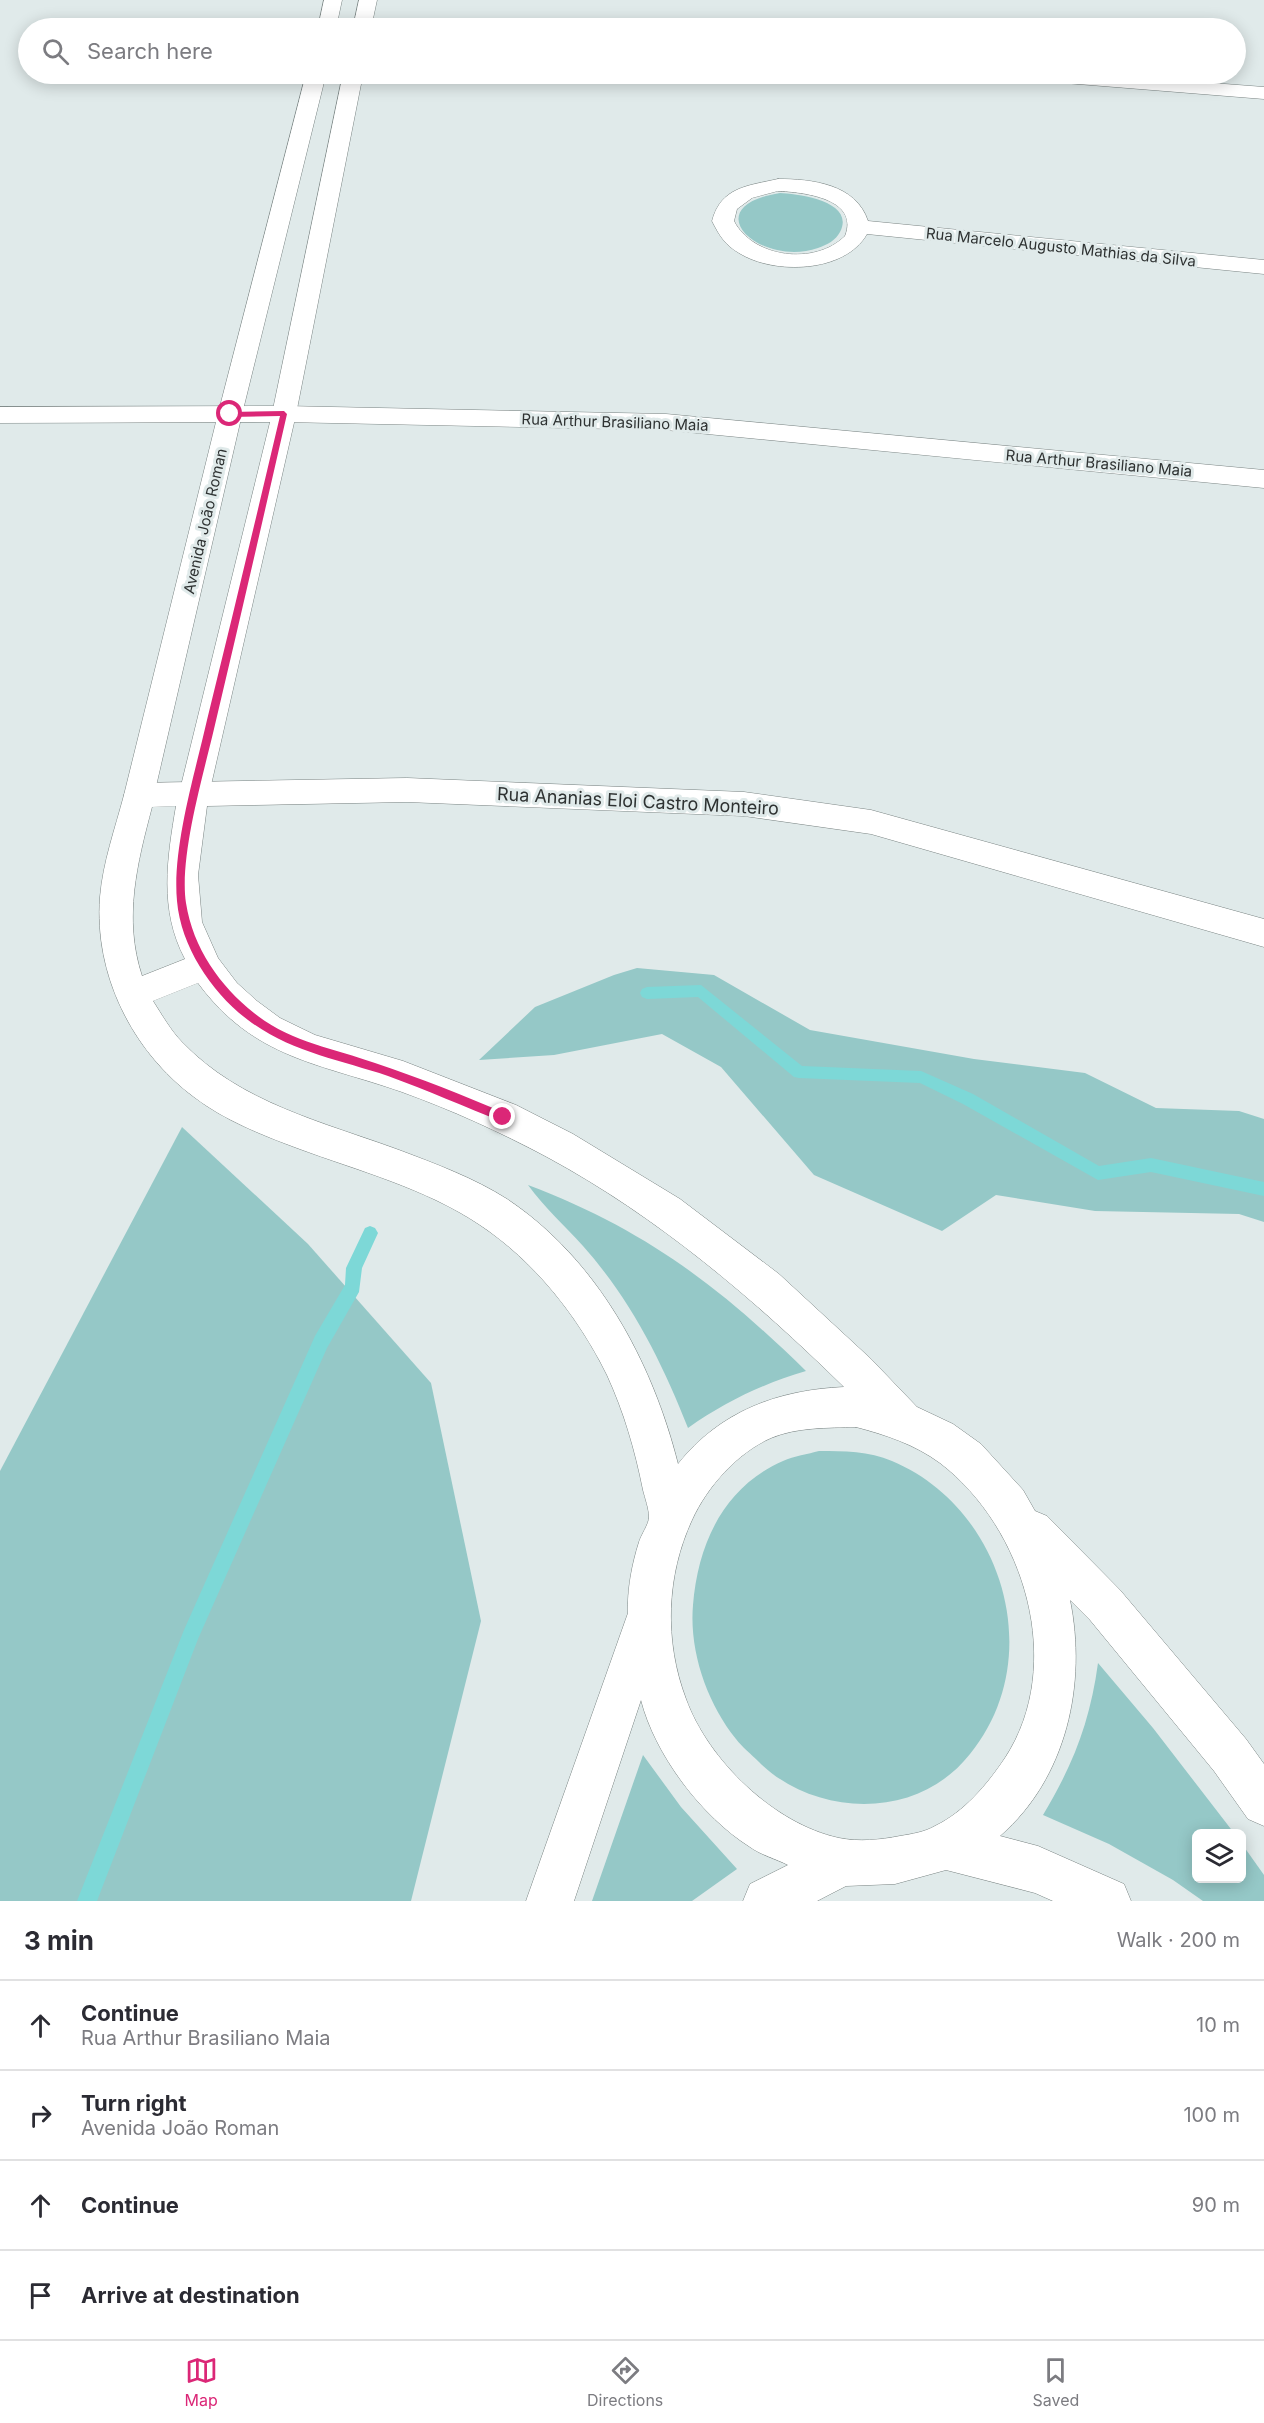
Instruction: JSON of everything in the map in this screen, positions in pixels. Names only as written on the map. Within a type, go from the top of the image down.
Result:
[{"type":"street","points":[[329,18],[333,0]]},
{"type":"street","points":[[364,18],[368,0]]},
{"type":"street","name":"Avenida João Roman","points":[[313,84],[230,414],[116,895],[115,928],[121,962],[131,995],[146,1024],[167,1051],[192,1076],[223,1098],[257,1116],[455,1188],[494,1213],[530,1242],[563,1276],[581,1299],[619,1358],[644,1417],[657,1459],[669,1515]]},
{"type":"street","points":[[350,84],[284,414],[194,795],[181,870],[181,903],[190,935],[205,966],[226,994],[252,1017],[283,1037],[319,1052],[357,1061],[431,1086],[503,1117],[575,1154],[646,1197],[716,1246],[786,1304],[844,1358],[902,1419]]},
{"type":"street","points":[[1152,84],[1264,93]]},
{"type":"street","points":[[795,185],[827,192],[841,199],[851,207],[858,227],[855,237],[836,253],[820,258],[785,261],[767,258],[738,245],[728,236],[723,227],[723,217],[727,207],[747,192],[761,188],[795,185]]},
{"type":"street","name":"Rua Marcelo Augusto Mathias da Silva","points":[[858,227],[1264,267]]},
{"type":"street","name":"Rua Arthur Brasiliano Maia","points":[[0,415],[284,414],[666,422],[1264,479]]},
{"type":"street","name":"Rua Ananias Eloi Castro Monteiro","points":[[139,795],[407,789],[744,804],[871,822],[1264,933]]},
{"type":"street","points":[[131,995],[205,966]]},
{"type":"street","points":[[550,1901],[647,1617],[653,1563],[669,1515],[695,1474],[729,1441],[768,1419],[811,1408],[856,1407],[902,1419],[945,1441],[983,1473],[1015,1514],[1105,1605],[1230,1755],[1264,1803]]},
{"type":"street","points":[[647,1617],[654,1671],[672,1726],[702,1776],[742,1817],[790,1846],[843,1862],[896,1861],[946,1846],[989,1816],[1023,1775],[1046,1726],[1055,1671],[1053,1616],[1039,1563],[1015,1514]]},
{"type":"street","points":[[946,1846],[1038,1870],[1107,1901]]},
{"type":"street","points":[[767,1901],[843,1862]]},
{"type":"shaded area","points":[[780,193],[799,195],[833,206],[840,213],[843,221],[838,235],[821,247],[796,252],[776,250],[758,243],[745,233],[739,222],[741,210],[754,200]]},
{"type":"shaded area","points":[[637,968],[714,975],[810,1030],[974,1059],[1085,1073],[1156,1108],[1239,1111],[1264,1119],[1264,1222],[1239,1214],[1095,1211],[996,1195],[942,1231],[814,1175],[721,1067],[662,1034],[554,1055],[479,1060],[535,1007]]},
{"type":"shaded area","points":[[182,1127],[308,1244],[431,1383],[481,1621],[411,1901],[0,1901],[0,1471]]},
{"type":"shaded area","points":[[528,1185],[608,1221],[678,1262],[742,1312],[806,1371],[744,1395],[688,1428],[644,1332],[616,1288],[583,1246]]},
{"type":"shaded area","points":[[819,1451],[874,1455],[892,1461],[931,1483],[962,1513],[986,1549],[1002,1590],[1009,1632],[1006,1675],[994,1716],[960,1766],[923,1791],[895,1801],[864,1804],[835,1801],[807,1793],[781,1780],[741,1745],[726,1725],[709,1693],[697,1658],[693,1622],[696,1582],[708,1539],[718,1520],[730,1502],[762,1472],[787,1459]]},
{"type":"shaded area","points":[[1098,1663],[1153,1728],[1231,1829],[1192,1829],[1192,1883],[1246,1883],[1246,1850],[1264,1875],[1264,1901],[1203,1901],[1173,1880],[1109,1844],[1043,1815],[1079,1742],[1095,1684]]},
{"type":"shaded area","points":[[643,1755],[681,1807],[737,1869],[692,1901],[592,1901]]},
{"type":"waterway","points":[[647,993],[701,991],[799,1072],[921,1077],[968,1099],[1098,1173],[1151,1165],[1264,1189]]},
{"type":"waterway","points":[[87,1901],[190,1636],[321,1342],[353,1287],[354,1268],[370,1233]]},
{"type":"route","points":[[230,414],[284,414],[194,795],[181,870],[181,903],[190,935],[205,966],[226,994],[252,1017],[283,1037],[319,1052],[357,1061],[431,1086],[503,1117]]}]
